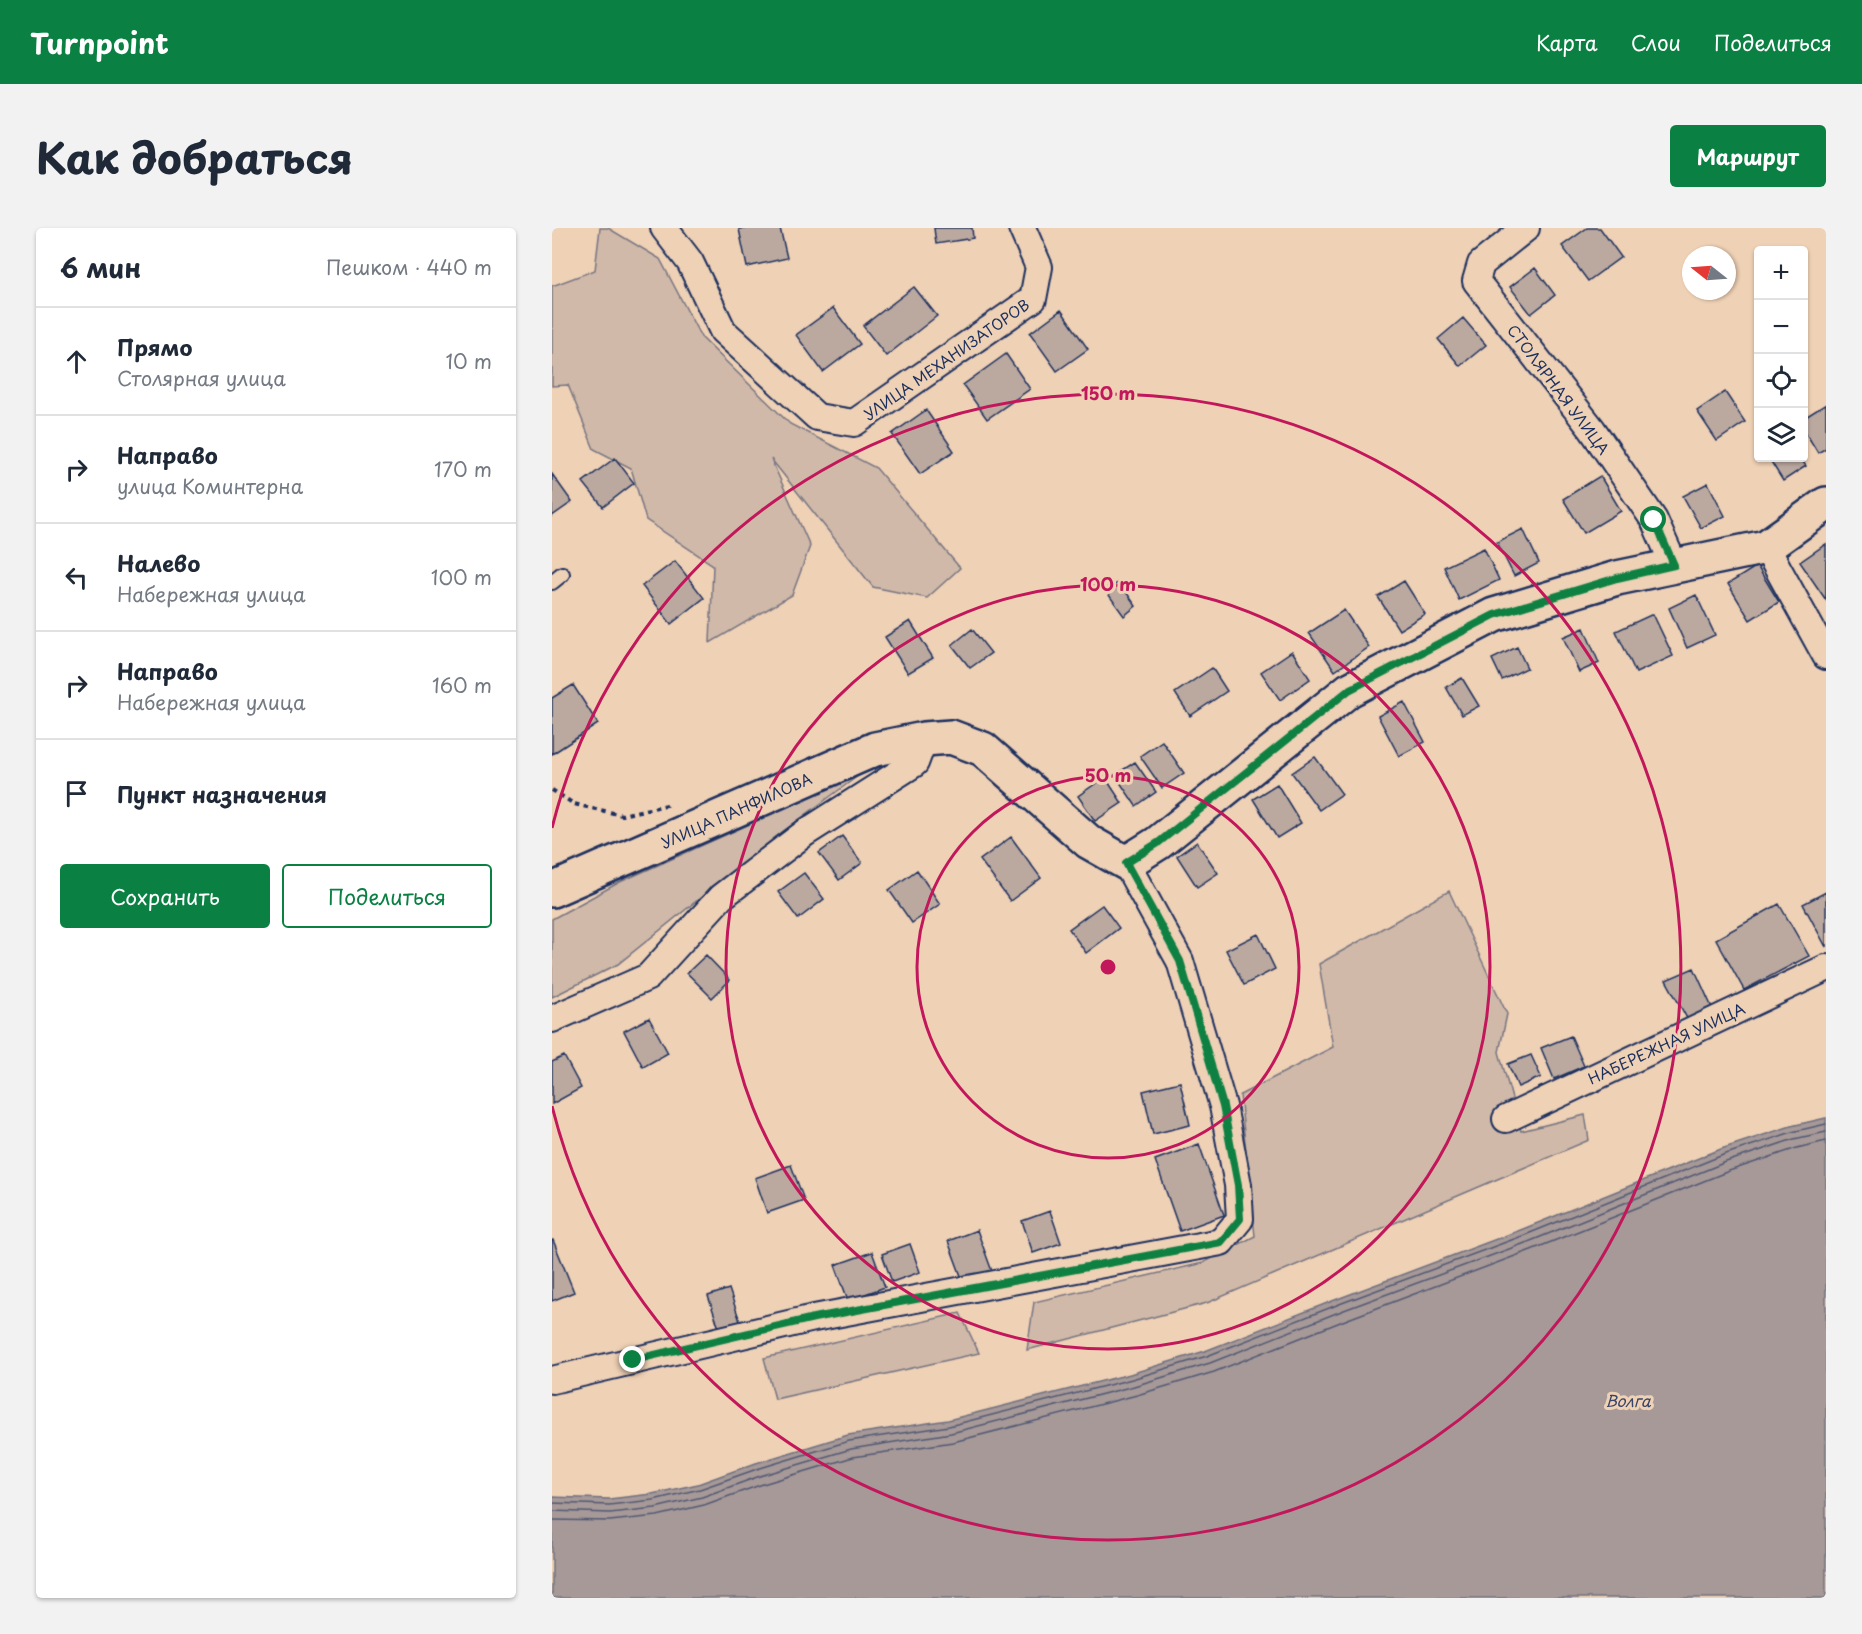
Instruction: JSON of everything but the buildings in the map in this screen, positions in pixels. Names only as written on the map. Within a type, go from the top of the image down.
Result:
[{"type":"street","name":"УЛИЦА МЕХАНИЗАТОРОВ","points":[[664,228],[690,262],[723,331],[817,417],[854,423],[1033,299],[1039,267],[1022,228]]},
{"type":"street","name":"СТОЛЯРНАЯ УЛИЦА","points":[[1526,228],[1481,264],[1476,281],[1598,438],[1654,520],[1674,565]]},
{"type":"street","points":[[552,1380],[814,1318],[1221,1242],[1240,1219],[1238,1185],[1223,1106],[1180,961],[1126,863],[1158,843],[1349,690],[1494,615],[1617,578],[1766,548],[1826,504]]},
{"type":"street","points":[[1766,548],[1826,656]]},
{"type":"street","name":"УЛИЦА ПАНФИЛОВА","points":[[552,890],[875,749],[924,739],[951,737],[983,749],[1089,842],[1126,863]]},
{"type":"street","points":[[552,1019],[648,977],[721,897],[805,833],[915,763],[924,739]]},
{"type":"street","name":"НАБЕРЕЖНАЯ УЛИЦА","points":[[1506,1119],[1826,968]]},
{"type":"shaded area","points":[[600,228],[608,228],[660,259],[701,337],[790,424],[876,468],[960,568],[927,598],[873,587],[771,459],[810,546],[792,595],[710,643],[713,565],[646,520],[631,468],[594,449],[568,385],[552,386],[552,286],[595,270]]},
{"type":"shaded area","points":[[858,776],[782,832],[618,964],[552,997],[552,919],[620,882]]},
{"type":"shaded area","points":[[1449,891],[1507,1014],[1499,1052],[1521,1131],[1585,1115],[1589,1140],[1207,1303],[1027,1350],[1034,1302],[1203,1263],[1255,1236],[1240,1095],[1333,1047],[1319,964]]},
{"type":"shaded area","points":[[960,1313],[979,1353],[775,1399],[764,1358]]},
{"type":"water","name":"Волга","points":[[1826,1118],[1826,1598],[552,1598],[552,1497],[609,1499],[652,1494],[698,1484],[756,1463],[848,1435],[948,1420],[1130,1374],[1205,1351],[1523,1229],[1721,1149],[1791,1126]]},
{"type":"route","points":[[633,1360],[814,1318],[1221,1242],[1240,1219],[1238,1185],[1223,1106],[1180,961],[1126,863],[1158,843],[1349,690],[1494,615],[1617,578],[1674,565],[1654,520]]}]
